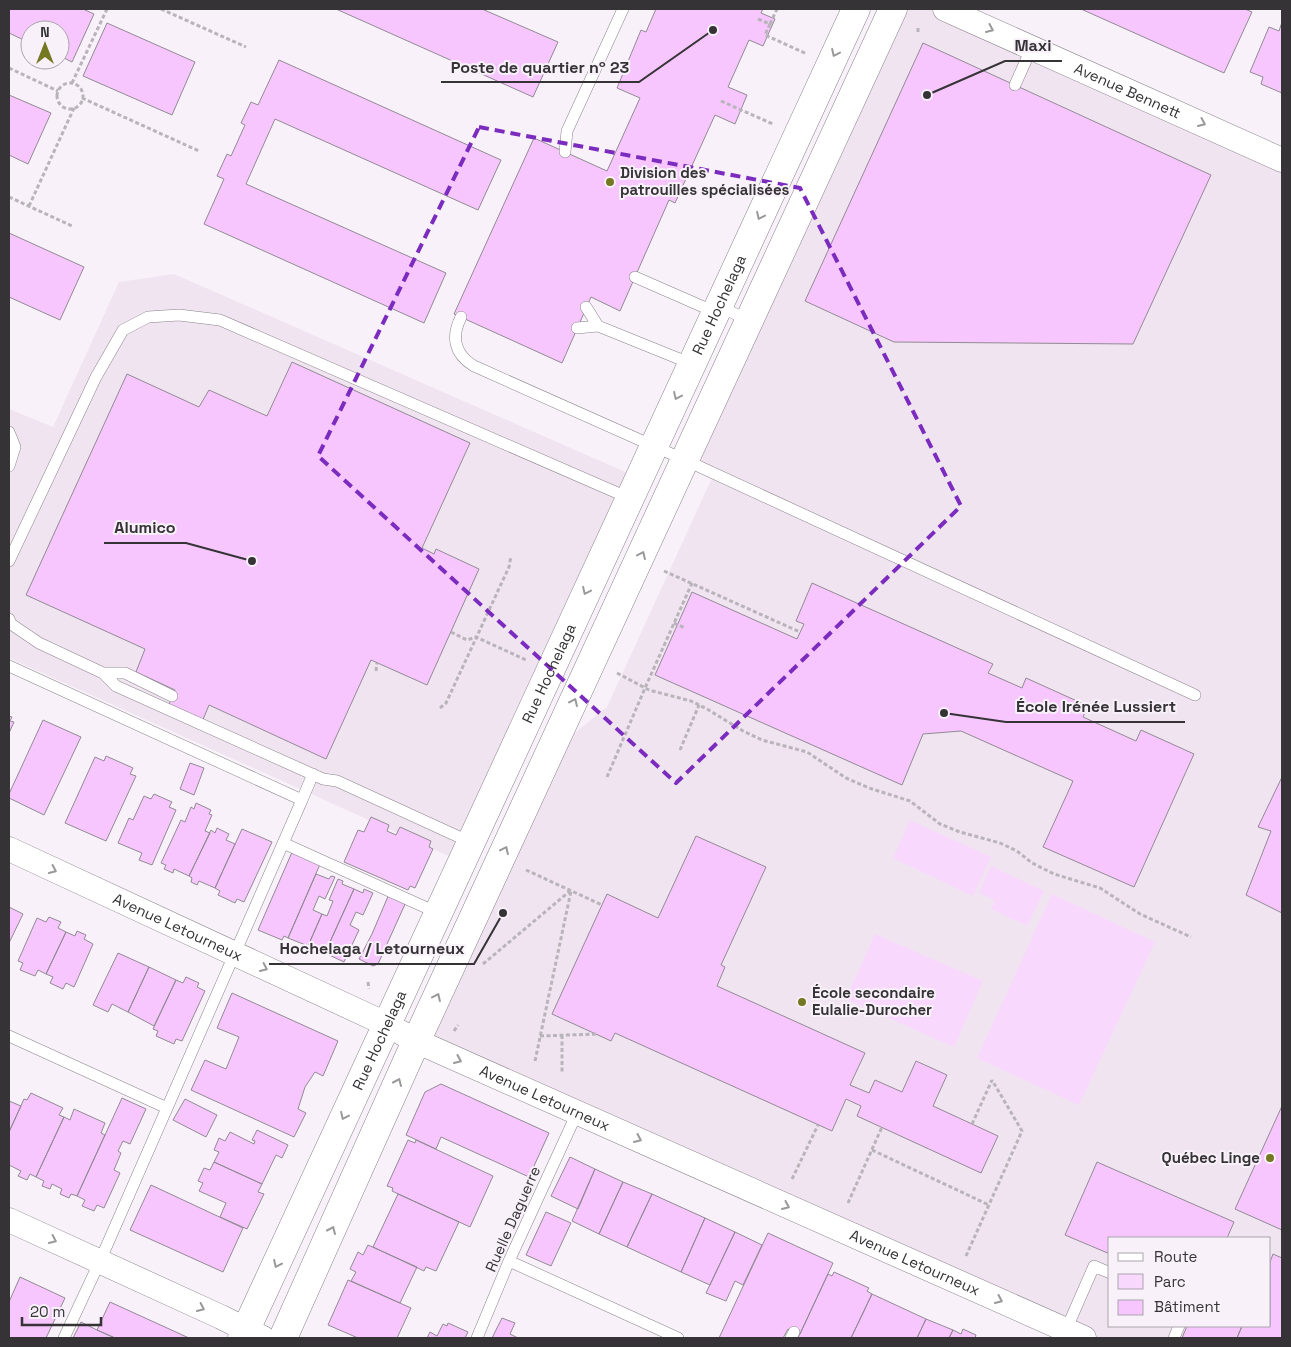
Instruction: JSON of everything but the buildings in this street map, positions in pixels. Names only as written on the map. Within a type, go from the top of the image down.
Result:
[{"type":"main road","name":"Rue Hochelaga","points":[[251,1335],[386,1024],[856,9]]},
{"type":"main road","points":[[284,1338],[416,1041],[893,9]]},
{"type":"street","name":"Avenue Bennett","points":[[945,9],[1282,160]]},
{"type":"street","name":"Avenue Letourneux","points":[[9,849],[386,1024],[416,1041],[1075,1334]]},
{"type":"street","points":[[9,1220],[100,1261],[251,1335]]},
{"type":"lane","points":[[565,152],[567,131],[622,9]]},
{"type":"lane","points":[[1015,85],[1032,47]]},
{"type":"lane","points":[[635,277],[749,321]]},
{"type":"lane","points":[[586,307],[598,326]]},
{"type":"lane","points":[[9,561],[96,377],[123,330],[148,317],[179,315],[220,320],[629,498]]},
{"type":"lane","points":[[461,317],[455,332],[455,341],[460,353],[469,363],[686,460],[1194,695]]},
{"type":"lane","points":[[577,328],[598,326],[692,364]]},
{"type":"lane","points":[[9,432],[15,447],[9,466]]},
{"type":"lane","points":[[9,619],[10,624],[39,643],[103,673],[116,686],[323,779],[337,781],[470,842]]},
{"type":"lane","points":[[9,666],[302,800]]},
{"type":"lane","points":[[103,673],[125,674],[172,696]]},
{"type":"lane","points":[[64,1338],[100,1261],[314,774]]},
{"type":"lane","points":[[283,843],[438,913]]},
{"type":"lane","points":[[9,1036],[167,1108]]},
{"type":"lane","name":"Ruelle Daguerre","points":[[477,1338],[577,1112]]},
{"type":"lane","points":[[510,1261],[678,1338]]},
{"type":"lane","points":[[1075,1334],[1094,1266],[1108,1272]]},
{"type":"path","points":[[72,83],[107,9]]},
{"type":"path","points":[[161,9],[246,47]]},
{"type":"path","points":[[777,9],[765,36],[807,54]]},
{"type":"path","points":[[758,19],[770,24]]},
{"type":"path","points":[[9,68],[58,91]]},
{"type":"path","points":[[29,206],[74,108],[79,105],[82,98],[82,90],[79,87],[72,83],[62,85],[58,91],[57,99],[60,104],[74,108]]},
{"type":"path","points":[[82,98],[200,151]]},
{"type":"path","points":[[721,101],[774,125]]},
{"type":"path","points":[[9,198],[72,226]]},
{"type":"path","points":[[440,708],[446,703],[508,567],[511,556]]},
{"type":"path","points":[[664,571],[800,632]]},
{"type":"path","points":[[607,777],[692,583]]},
{"type":"path","points":[[674,623],[685,628]]},
{"type":"path","points":[[451,632],[467,640],[476,637],[527,660]]},
{"type":"path","points":[[376,671],[377,662]]},
{"type":"path","points":[[617,674],[645,688],[699,705],[762,740],[806,752],[846,778],[869,788],[910,801],[940,824],[960,832],[1000,843],[1054,874],[1100,888],[1140,914],[1191,937]]},
{"type":"path","points":[[680,750],[699,705]]},
{"type":"path","points":[[526,870],[602,905]]},
{"type":"path","points":[[482,964],[571,891]]},
{"type":"path","points":[[535,1061],[571,891]]},
{"type":"path","points":[[454,1031],[458,1025]]},
{"type":"path","points":[[540,1036],[597,1034]]},
{"type":"path","points":[[562,1035],[562,1073]]},
{"type":"path","points":[[966,1256],[1022,1131],[992,1080],[972,1124]]},
{"type":"path","points":[[792,1179],[818,1125]]},
{"type":"path","points":[[848,1204],[882,1127]]},
{"type":"path","points":[[872,1150],[989,1205]]},
{"type":"highlighted area","points":[[479,127],[800,188],[961,506],[676,783],[318,456]]},
{"type":"shaded area","points":[[892,9],[941,9],[1282,164],[1282,1338],[1084,1338],[416,1041],[551,752],[607,707],[717,467],[685,460]]},
{"type":"shaded area","points":[[174,274],[639,478],[462,862],[9,658],[9,409],[53,427],[119,282]]},
{"type":"green space","points":[[910,820],[991,857],[973,896],[893,858]]},
{"type":"green space","points":[[991,866],[1044,891],[1027,926],[991,909],[995,900],[979,893]]},
{"type":"green space","points":[[1052,894],[1155,942],[1079,1105],[977,1058]]},
{"type":"green space","points":[[875,934],[983,981],[954,1047],[846,999]]},
{"type":"place","name":"Poste de quartier nº 23","points":[[713,30]]},
{"type":"place","name":"Maxi","points":[[927,95]]},
{"type":"place","name":"Division des patrouilles spécialisées","points":[[610,182]]},
{"type":"place","name":"Alumico","points":[[252,561]]},
{"type":"place","name":"École Irénée Lussiert","points":[[944,713]]},
{"type":"place","name":"Hochelaga / Letourneux","points":[[503,913]]},
{"type":"place","name":"École secondaire Eulalie-Durocher","points":[[802,1002]]},
{"type":"place","name":"Québec Linge","points":[[1270,1158]]}]
